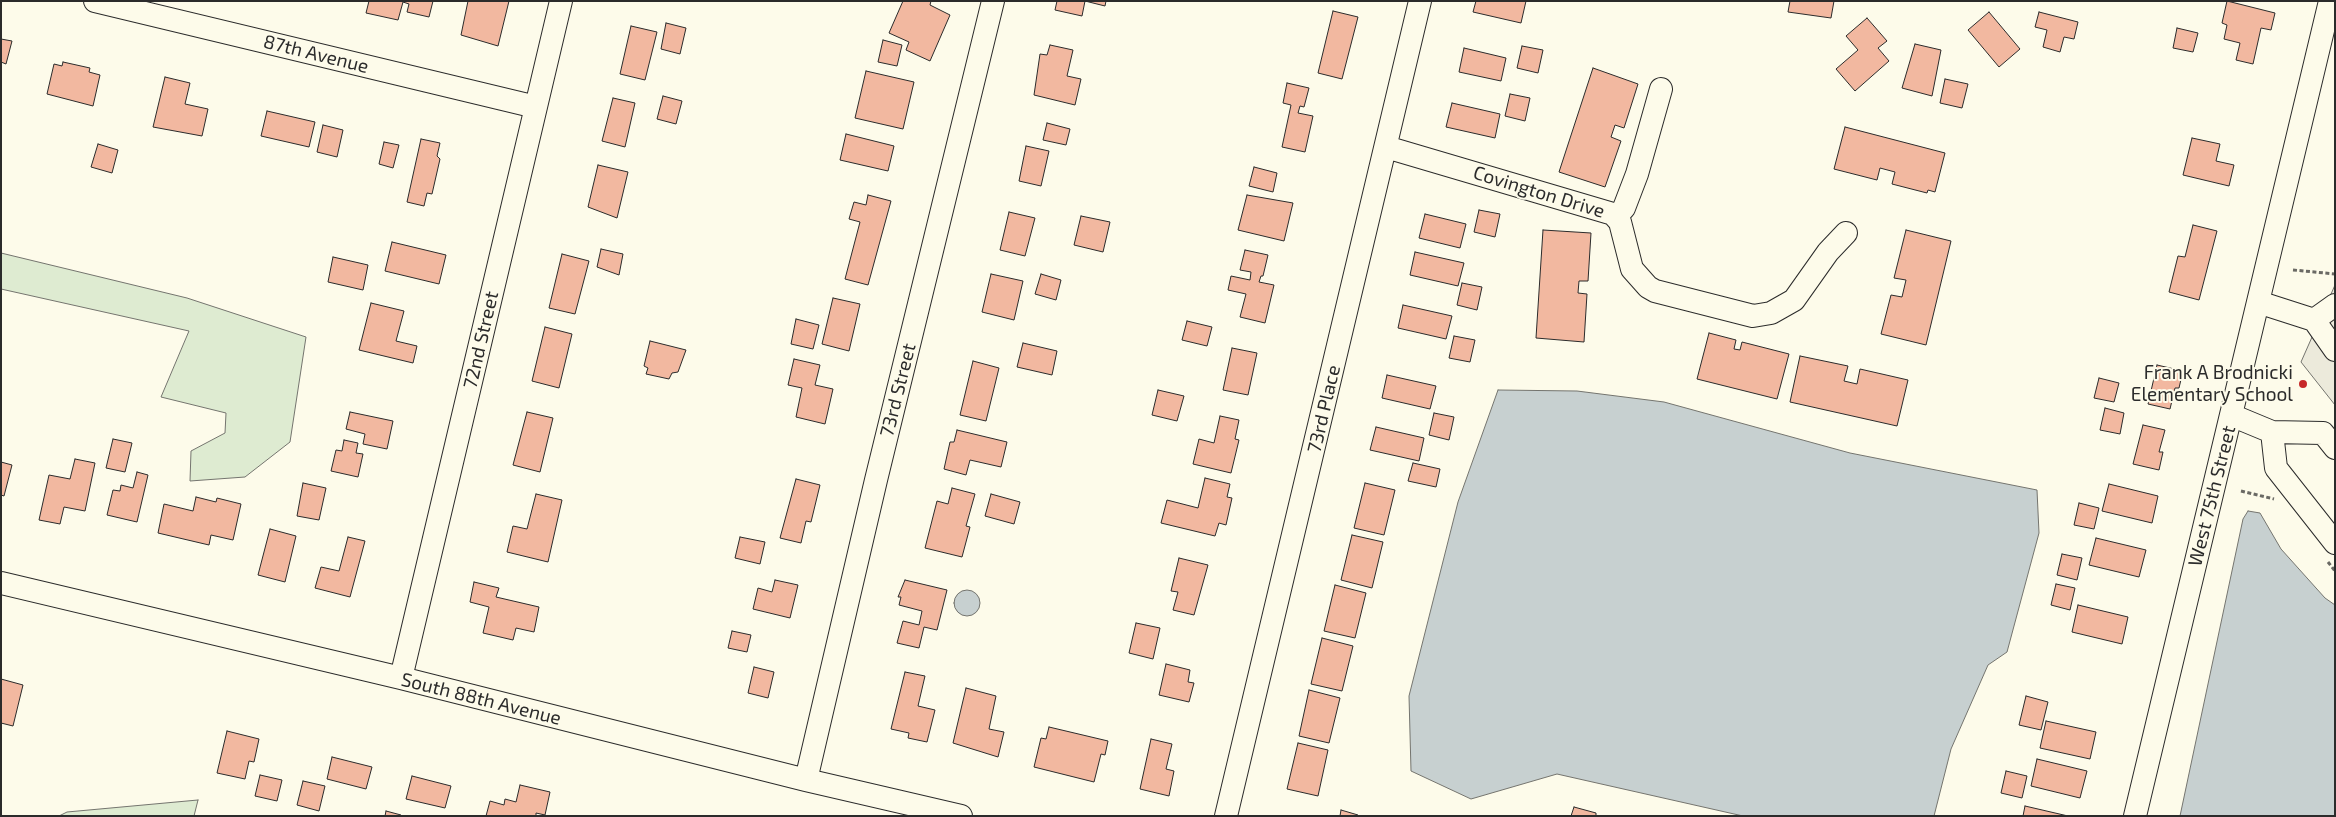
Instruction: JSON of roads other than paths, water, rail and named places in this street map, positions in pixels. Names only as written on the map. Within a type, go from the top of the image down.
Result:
[{"type":"street","name":"87th Avenue","points":[[95,1],[536,107]]},
{"type":"street","name":"72nd Street","points":[[401,678],[561,1]]},
{"type":"street","name":"73rd Street","points":[[806,780],[876,480],[993,1]]},
{"type":"street","name":"73rd Place","points":[[1226,816],[1420,1]]},
{"type":"street","name":"West 75th Street","points":[[2135,816],[2330,1]]},
{"type":"street","points":[[1616,217],[1624,208],[1637,174],[1661,89]]},
{"type":"street","name":"Covington Drive","points":[[1386,146],[1604,210],[1616,217],[1623,232],[1632,269],[1655,292],[1753,316],[1771,313],[1794,300],[1828,252],[1846,233]]},
{"type":"street","points":[[2258,302],[2314,320],[2335,350]]},
{"type":"street","points":[[2314,320],[2335,305]]},
{"type":"street","points":[[2231,415],[2272,432],[2323,433],[2335,448]]},
{"type":"street","points":[[2272,432],[2276,468],[2335,543]]},
{"type":"street","name":"South 88th Avenue","points":[[1,584],[401,678],[806,780],[961,816]]},
{"type":"place","name":"Frank A Brodnicki Elementary School","points":[[2303,384]]}]
